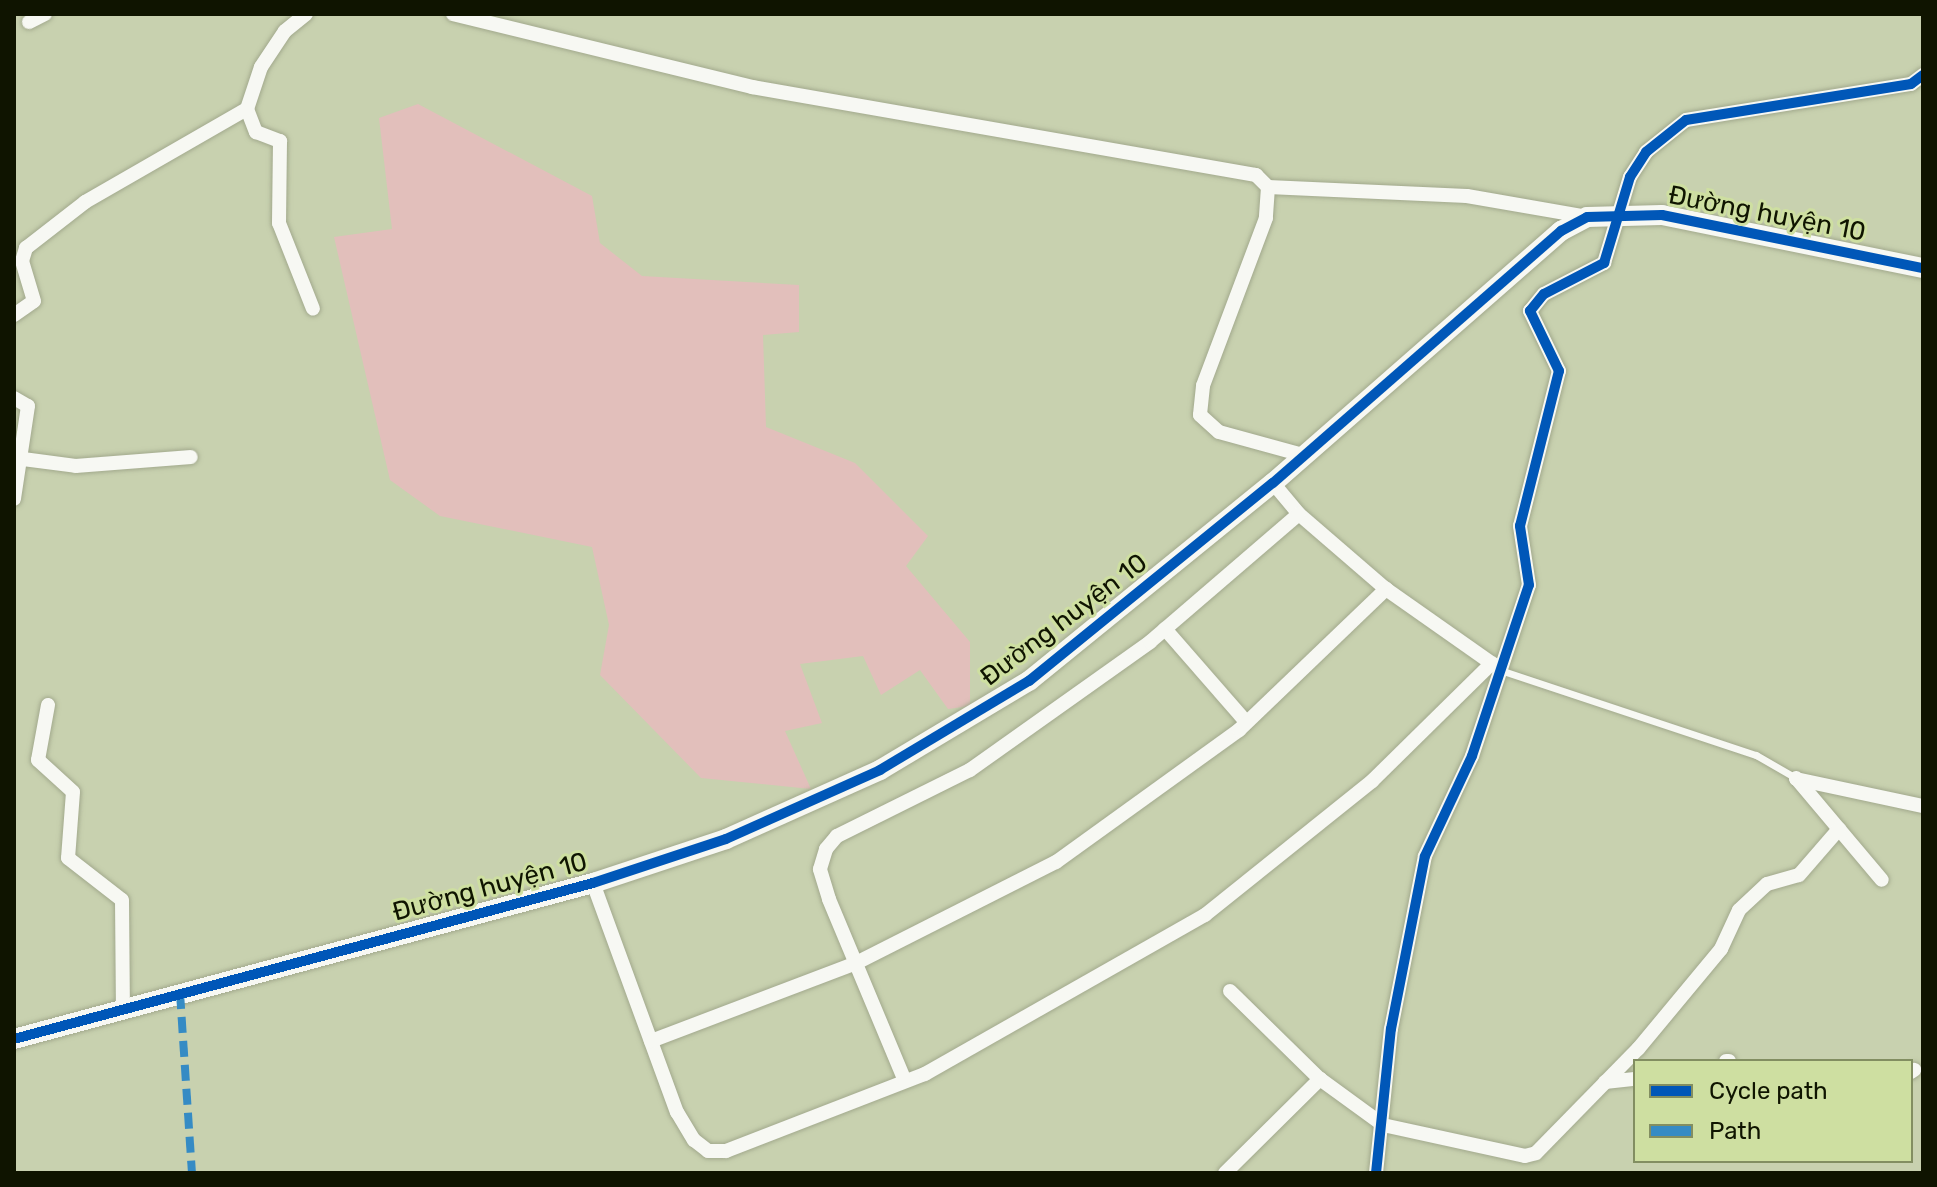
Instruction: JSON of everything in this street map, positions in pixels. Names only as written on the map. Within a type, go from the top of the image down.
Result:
[{"type":"street","points":[[29,22],[45,14]]},
{"type":"street","points":[[306,14],[285,31],[261,67],[247,109],[256,132],[280,141],[279,223],[313,309]]},
{"type":"street","points":[[453,14],[778,92],[1245,172],[1268,187],[1467,196],[1587,217]]},
{"type":"street","points":[[516,30],[521,14]]},
{"type":"street","points":[[1376,1173],[1391,1029],[1425,856],[1531,573],[1520,526],[1559,371],[1530,311],[1544,294],[1604,263],[1617,214],[1646,152],[1686,120],[1911,84],[1923,75]]},
{"type":"street","points":[[14,315],[34,301],[22,261],[26,248],[85,202],[247,109]]},
{"type":"street","points":[[1268,187],[1258,244],[1203,386],[1200,415],[1219,432],[1303,455]]},
{"type":"street","name":"Đường huyện 10","points":[[14,1039],[123,1007],[593,883],[726,839],[880,770],[1029,681],[1273,483],[1561,231],[1587,217],[1617,214],[1748,229],[1923,268]]},
{"type":"street","points":[[14,398],[28,406],[23,459],[14,499]]},
{"type":"street","points":[[23,459],[76,466],[191,457]]},
{"type":"street","points":[[1273,483],[1299,514],[1386,589],[1498,667]]},
{"type":"street","points":[[905,1081],[820,869],[837,836],[970,770],[1165,629],[1299,514]]},
{"type":"street","points":[[651,1041],[856,963],[1056,862],[1246,722],[1386,589]]},
{"type":"street","points":[[1165,629],[1246,722]]},
{"type":"street","points":[[593,883],[677,1112],[708,1151],[726,1151],[905,1081],[1096,982],[1205,915],[1372,781],[1498,667]]},
{"type":"street","points":[[48,705],[38,760],[73,792],[68,858],[122,900],[123,1007]]},
{"type":"street","points":[[1796,778],[1923,806]]},
{"type":"street","points":[[1796,778],[1882,880]]},
{"type":"street","points":[[1230,991],[1320,1079],[1383,1125],[1525,1156],[1605,1082],[1716,956],[1739,910],[1767,884],[1799,875],[1839,829]]},
{"type":"street","points":[[1225,1173],[1320,1079]]},
{"type":"street","points":[[1605,1082],[1633,1079]]},
{"type":"lane","points":[[1498,667],[1756,755],[1796,778]]},
{"type":"shaded area","points":[[418,104],[592,196],[600,243],[642,276],[799,285],[799,332],[763,335],[766,427],[855,463],[928,536],[906,566],[970,642],[970,706],[948,709],[920,670],[881,695],[863,656],[800,664],[822,723],[785,731],[811,789],[701,778],[600,675],[609,625],[592,547],[440,516],[390,480],[334,237],[392,229],[379,118]]},
{"type":"marked path","points":[[180,993],[192,1173]]},
{"type":"cycle path","points":[[1376,1173],[1391,1029],[1425,856],[1472,756],[1529,585],[1520,526],[1559,371],[1530,311],[1544,294],[1604,263],[1630,177],[1646,152],[1686,120],[1911,84],[1923,75]]},
{"type":"cycle path","points":[[14,1039],[593,883],[726,839],[880,770],[1029,681],[1273,483],[1561,231],[1587,217],[1662,215],[1923,268]]}]
